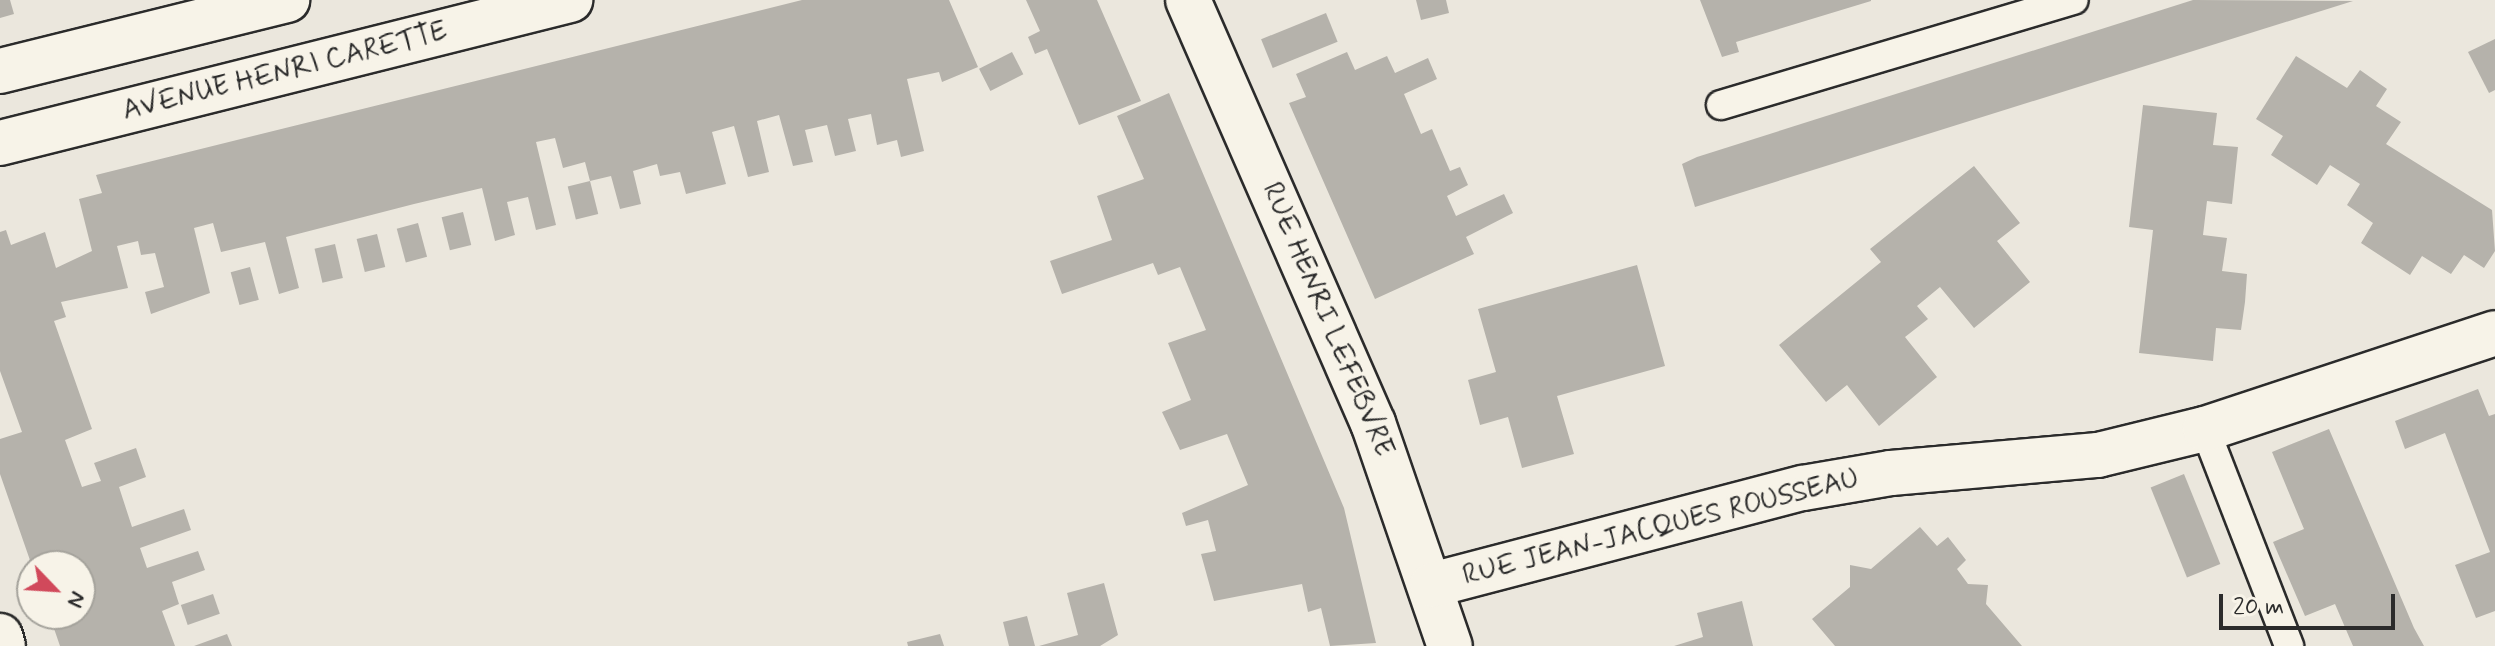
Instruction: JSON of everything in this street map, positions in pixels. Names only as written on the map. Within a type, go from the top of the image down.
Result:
[{"type":"street","points":[[0,71],[287,0]]},
{"type":"street","name":"AVENUE HENRI CARETTE","points":[[0,143],[476,11],[570,0]]},
{"type":"street","name":"RUE HENRI LEFEBVRE","points":[[1188,0],[1309,269],[1432,585],[1450,646]]},
{"type":"street","name":"RUE JEAN-JACQUES ROUSSEAU","points":[[1432,585],[1803,488],[1891,473],[2052,463],[2205,429],[2495,333]]},
{"type":"street","points":[[0,636],[3,646]]},
{"type":"lane","points":[[1721,105],[2074,0]]},
{"type":"lane","points":[[2205,429],[2289,646]]},
{"type":"building","points":[[0,0],[10,0],[14,14],[0,18]]},
{"type":"building","points":[[802,0],[949,0],[978,67],[942,82],[939,72],[907,79],[924,151],[901,157],[897,140],[877,145],[871,114],[848,119],[856,151],[835,156],[827,125],[805,130],[813,162],[793,166],[779,115],[757,121],[769,172],[748,177],[734,126],[712,132],[726,184],[686,194],[680,172],[660,176],[657,164],[633,171],[641,204],[620,209],[611,176],[590,181],[585,162],[563,168],[555,138],[536,142],[556,225],[536,230],[528,197],[507,202],[515,235],[495,241],[482,188],[414,204],[286,237],[299,288],[279,294],[265,242],[221,252],[213,223],[194,228],[210,293],[151,314],[145,292],[164,287],[155,253],[141,255],[138,241],[117,246],[128,288],[61,302],[66,317],[54,321],[92,429],[65,440],[82,487],[101,481],[94,463],[136,448],[146,477],[119,487],[132,527],[184,509],[191,530],[140,548],[147,568],[198,551],[205,570],[172,582],[179,604],[162,611],[175,646],[60,646],[54,630],[96,630],[96,550],[26,550],[0,474],[0,439],[22,432],[0,371],[0,232],[6,230],[11,245],[45,232],[56,268],[92,251],[79,199],[102,193],[96,175]]},
{"type":"building","points":[[1026,0],[1097,0],[1141,101],[1079,125],[1047,49],[1035,54],[1028,37],[1040,31]]},
{"type":"building","points":[[1416,0],[1446,0],[1449,13],[1421,20]]},
{"type":"building","points":[[1700,0],[1871,1],[1736,42],[1739,52],[1722,57]]},
{"type":"building","points":[[2193,0],[2353,1],[1695,207],[1682,164],[1697,157]]},
{"type":"building","points":[[1326,13],[1338,42],[1273,68],[1261,39]]},
{"type":"building","points":[[2495,39],[2495,90],[2489,93],[2468,52]]},
{"type":"building","points":[[1012,52],[1023,74],[990,91],[979,69]]},
{"type":"building","points":[[1347,52],[1355,70],[1387,56],[1395,73],[1428,58],[1437,79],[1404,94],[1421,134],[1432,129],[1450,171],[1460,167],[1468,185],[1447,196],[1456,216],[1504,194],[1513,213],[1466,237],[1474,254],[1375,299],[1289,103],[1306,97],[1296,74]]},
{"type":"building","points":[[2296,56],[2347,88],[2360,70],[2387,89],[2376,106],[2401,122],[2386,144],[2492,210],[2495,251],[2484,268],[2464,255],[2451,274],[2422,256],[2410,275],[2361,243],[2373,223],[2347,205],[2360,184],[2330,165],[2317,185],[2271,155],[2283,136],[2256,119]]},
{"type":"building","points":[[1169,93],[1344,508],[1376,643],[1330,646],[1321,608],[1308,612],[1302,584],[1214,601],[1201,554],[1216,551],[1208,520],[1186,526],[1182,513],[1248,485],[1227,434],[1180,450],[1162,412],[1191,400],[1168,343],[1206,330],[1180,267],[1158,275],[1153,263],[1062,294],[1050,261],[1112,240],[1097,196],[1144,179],[1117,116]]},
{"type":"building","points":[[2143,105],[2217,113],[2213,145],[2238,147],[2232,204],[2207,201],[2203,235],[2227,238],[2222,271],[2247,274],[2245,302],[2241,330],[2216,328],[2213,361],[2139,353],[2153,230],[2129,227]]},
{"type":"building","points":[[1974,166],[2020,223],[1997,241],[2030,282],[1974,328],[1940,287],[1917,306],[1928,319],[1905,337],[1937,377],[1879,426],[1847,385],[1826,402],[1779,345],[1881,262],[1870,249]]},
{"type":"building","points":[[590,181],[598,214],[576,220],[568,187]]},
{"type":"building","points":[[463,212],[471,245],[450,250],[442,217]]},
{"type":"building","points":[[418,223],[427,257],[406,263],[397,229]]},
{"type":"building","points":[[377,234],[385,267],[365,272],[357,239]]},
{"type":"building","points":[[335,244],[343,278],[322,283],[315,249]]},
{"type":"building","points":[[1637,265],[1665,366],[1557,396],[1574,454],[1522,468],[1508,417],[1480,425],[1468,380],[1496,372],[1478,309]]},
{"type":"building","points":[[250,267],[259,300],[239,305],[231,272]]},
{"type":"building","points":[[2478,389],[2489,416],[2495,414],[2495,611],[2476,618],[2455,565],[2490,552],[2445,433],[2405,449],[2395,421]]},
{"type":"building","points":[[2329,429],[2424,646],[2353,646],[2335,604],[2305,616],[2273,542],[2304,529],[2272,452]]},
{"type":"building","points":[[2184,474],[2220,564],[2187,577],[2151,487]]},
{"type":"building","points":[[1920,527],[1937,546],[1948,537],[1966,560],[1957,569],[1968,584],[1988,585],[1986,604],[2022,646],[1835,646],[1812,619],[1850,587],[1850,565],[1871,569]]},
{"type":"building","points":[[1104,583],[1118,635],[1100,646],[1039,646],[1078,635],[1067,593]]},
{"type":"building","points":[[213,594],[220,614],[188,625],[181,605]]},
{"type":"building","points":[[1742,601],[1753,646],[1674,646],[1703,637],[1697,613]]},
{"type":"building","points":[[1027,616],[1035,646],[1009,646],[1003,622]]},
{"type":"building","points":[[227,634],[232,646],[194,646]]},
{"type":"building","points":[[940,634],[944,646],[908,646],[907,642]]}]
